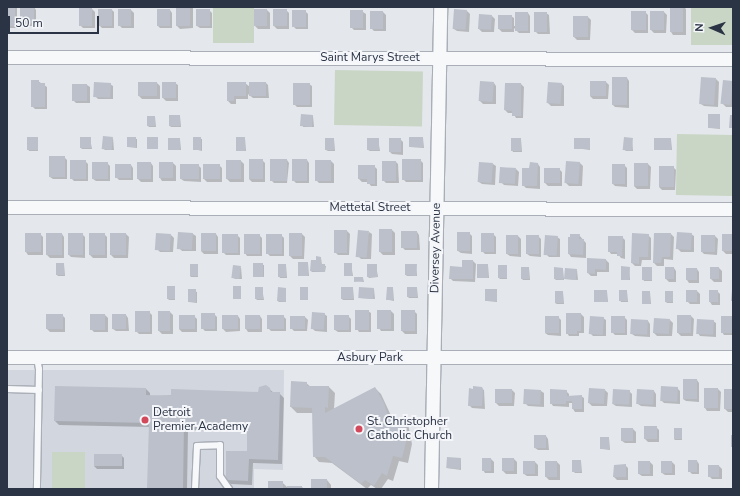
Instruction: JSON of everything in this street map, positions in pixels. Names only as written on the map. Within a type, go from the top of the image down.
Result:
[{"type":"street","name":"Diversey Avenue","points":[[431,489],[430,444],[434,358],[440,7]]},
{"type":"street","name":"Saint Marys Street","points":[[7,57],[733,59]]},
{"type":"street","name":"Mettetal Street","points":[[7,207],[733,210]]},
{"type":"street","name":"Asbury Park","points":[[7,357],[733,357]]},
{"type":"lane","points":[[37,358],[39,369],[37,489]]},
{"type":"lane","points":[[7,389],[39,390]]},
{"type":"lane","points":[[195,489],[197,446],[220,445],[220,476],[229,489]]},
{"type":"shaded area","name":"Detroit Premier Academy","points":[[7,370],[284,370],[283,470],[254,469],[254,489],[7,489]]},
{"type":"green space","points":[[213,7],[254,7],[254,43],[213,43]]},
{"type":"green space","points":[[691,7],[733,7],[733,45],[691,45]]},
{"type":"green space","points":[[335,70],[423,72],[422,127],[334,125]]},
{"type":"green space","points":[[677,134],[733,135],[732,196],[676,195]]},
{"type":"green space","points":[[52,452],[85,452],[85,489],[52,489]]},
{"type":"building","points":[[7,7],[15,7],[15,26],[7,26]]},
{"type":"building","points":[[20,7],[34,7],[34,23],[20,23]]},
{"type":"building","points":[[176,7],[190,7],[190,26],[176,26]]},
{"type":"building","points":[[670,7],[683,7],[683,32],[670,32]]},
{"type":"building","points":[[79,8],[92,8],[92,26],[79,26]]},
{"type":"building","points":[[98,9],[112,9],[112,26],[98,26]]},
{"type":"building","points":[[118,9],[131,9],[131,26],[118,26]]},
{"type":"building","points":[[157,9],[170,9],[170,26],[157,26]]},
{"type":"building","points":[[196,9],[210,9],[210,26],[196,26]]},
{"type":"building","points":[[254,9],[267,9],[267,26],[254,26]]},
{"type":"building","points":[[273,9],[287,9],[287,26],[273,26]]},
{"type":"building","points":[[454,9],[467,10],[466,30],[453,29]]},
{"type":"building","points":[[292,10],[306,10],[306,27],[292,27]]},
{"type":"building","points":[[350,10],[363,10],[363,28],[350,28]]},
{"type":"building","points":[[370,11],[383,11],[383,29],[370,29]]},
{"type":"building","points":[[631,11],[646,11],[646,30],[631,30]]},
{"type":"building","points":[[650,11],[664,11],[664,30],[650,30]]},
{"type":"building","points":[[515,12],[528,12],[528,31],[515,31]]},
{"type":"building","points":[[534,12],[547,12],[547,32],[534,32]]},
{"type":"building","points":[[479,14],[492,15],[491,30],[478,29]]},
{"type":"building","points":[[498,15],[512,15],[512,29],[498,29]]},
{"type":"building","points":[[573,16],[588,16],[588,37],[573,37]]},
{"type":"building","points":[[612,77],[627,77],[627,105],[612,105]]},
{"type":"building","points":[[701,77],[716,78],[714,105],[699,104]]},
{"type":"building","points":[[31,80],[39,80],[39,83],[45,83],[45,107],[31,107]]},
{"type":"building","points":[[723,80],[733,81],[730,105],[720,104]]},
{"type":"building","points":[[480,81],[494,82],[493,102],[479,101]]},
{"type":"building","points":[[590,81],[606,81],[606,96],[590,96]]},
{"type":"building","points":[[94,82],[111,83],[110,98],[93,97]]},
{"type":"building","points":[[138,82],[157,82],[157,96],[138,96]]},
{"type":"building","points":[[162,82],[176,82],[176,98],[162,98]]},
{"type":"building","points":[[227,82],[246,82],[246,96],[234,96],[234,101],[227,101]]},
{"type":"building","points":[[249,82],[266,82],[266,96],[249,96]]},
{"type":"building","points":[[548,82],[562,83],[561,104],[547,103]]},
{"type":"building","points":[[293,83],[310,83],[310,105],[293,105]]},
{"type":"building","points":[[505,83],[521,83],[521,116],[512,116],[512,111],[504,110]]},
{"type":"building","points":[[72,84],[87,84],[87,101],[72,101]]},
{"type":"building","points":[[301,114],[313,115],[312,127],[300,126]]},
{"type":"building","points":[[708,114],[720,114],[720,128],[708,128]]},
{"type":"building","points":[[169,115],[180,115],[180,126],[169,126]]},
{"type":"building","points":[[730,115],[733,115],[733,128],[729,128]]},
{"type":"building","points":[[147,116],[155,116],[155,126],[147,126]]},
{"type":"building","points":[[103,136],[113,137],[112,150],[102,149]]},
{"type":"building","points":[[27,137],[38,137],[38,150],[27,150]]},
{"type":"building","points":[[80,137],[91,137],[91,148],[80,148]]},
{"type":"building","points":[[127,137],[136,137],[136,147],[127,147]]},
{"type":"building","points":[[147,137],[158,137],[158,149],[147,149]]},
{"type":"building","points":[[193,137],[201,137],[201,150],[193,150]]},
{"type":"building","points":[[236,137],[245,137],[245,151],[236,151]]},
{"type":"building","points":[[409,137],[423,137],[423,147],[409,147]]},
{"type":"building","points":[[624,137],[633,138],[632,151],[623,150]]},
{"type":"building","points":[[168,138],[180,138],[180,150],[168,150]]},
{"type":"building","points":[[325,138],[334,138],[334,150],[325,150]]},
{"type":"building","points":[[367,138],[379,138],[379,150],[367,150]]},
{"type":"building","points":[[389,138],[401,138],[401,152],[389,152]]},
{"type":"building","points":[[511,138],[521,138],[521,151],[511,151]]},
{"type":"building","points":[[574,138],[590,138],[590,149],[574,149]]},
{"type":"building","points":[[654,138],[671,138],[671,150],[654,150]]},
{"type":"building","points":[[49,156],[65,156],[65,177],[49,177]]},
{"type":"building","points":[[249,159],[263,159],[263,179],[249,179]]},
{"type":"building","points":[[270,159],[287,159],[287,181],[270,181]]},
{"type":"building","points":[[292,159],[307,159],[307,181],[292,181]]},
{"type":"building","points":[[402,159],[421,159],[421,180],[402,180]]},
{"type":"building","points":[[70,160],[86,160],[86,179],[70,179]]},
{"type":"building","points":[[226,160],[241,160],[241,179],[226,179]]},
{"type":"building","points":[[315,160],[331,160],[331,181],[315,181]]},
{"type":"building","points":[[382,161],[396,161],[396,181],[382,181]]},
{"type":"building","points":[[566,161],[580,162],[578,184],[564,183]]},
{"type":"building","points":[[92,162],[108,162],[108,179],[92,179]]},
{"type":"building","points":[[137,162],[151,162],[151,179],[137,179]]},
{"type":"building","points":[[159,162],[173,162],[173,178],[159,178]]},
{"type":"building","points":[[479,162],[493,163],[492,183],[478,182]]},
{"type":"building","points":[[530,162],[538,163],[537,186],[522,186],[522,168],[529,168]]},
{"type":"building","points":[[634,163],[648,163],[648,186],[634,186]]},
{"type":"building","points":[[115,164],[131,164],[131,178],[115,178]]},
{"type":"building","points":[[180,164],[199,164],[199,179],[180,179]]},
{"type":"building","points":[[203,164],[220,164],[220,179],[203,179]]},
{"type":"building","points":[[612,164],[625,164],[625,184],[612,184]]},
{"type":"building","points":[[358,165],[375,165],[375,184],[367,184],[367,179],[358,179]]},
{"type":"building","points":[[659,166],[674,166],[674,187],[659,187]]},
{"type":"building","points":[[500,167],[516,168],[515,184],[499,183]]},
{"type":"building","points":[[544,168],[560,168],[560,183],[544,183]]},
{"type":"building","points":[[379,229],[392,229],[392,252],[379,252]]},
{"type":"building","points":[[334,230],[347,230],[347,253],[334,253]]},
{"type":"building","points":[[358,230],[369,231],[367,258],[356,257]]},
{"type":"building","points":[[401,231],[417,231],[417,248],[401,248]]},
{"type":"building","points":[[178,232],[193,233],[192,250],[177,249]]},
{"type":"building","points":[[457,232],[470,232],[470,251],[457,251]]},
{"type":"building","points":[[677,232],[692,233],[691,250],[676,249]]},
{"type":"building","points":[[25,233],[41,233],[41,252],[25,252]]},
{"type":"building","points":[[46,233],[62,233],[62,255],[46,255]]},
{"type":"building","points":[[68,233],[83,233],[83,255],[68,255]]},
{"type":"building","points":[[89,233],[105,233],[105,255],[89,255]]},
{"type":"building","points":[[110,233],[126,233],[126,255],[110,255]]},
{"type":"building","points":[[156,233],[171,234],[170,251],[155,250]]},
{"type":"building","points":[[201,233],[216,233],[216,251],[201,251]]},
{"type":"building","points":[[289,233],[302,233],[302,256],[289,256]]},
{"type":"building","points":[[481,233],[494,233],[494,252],[481,252]]},
{"type":"building","points":[[632,233],[649,234],[648,257],[639,257],[639,264],[631,263]]},
{"type":"building","points":[[654,233],[671,233],[670,257],[662,257],[661,263],[653,263]]},
{"type":"building","points":[[222,234],[238,234],[238,253],[222,253]]},
{"type":"building","points":[[244,234],[260,234],[260,254],[244,254]]},
{"type":"building","points":[[266,234],[282,234],[282,254],[266,254]]},
{"type":"building","points":[[570,234],[580,234],[579,239],[584,239],[583,255],[568,254],[568,237],[570,237]]},
{"type":"building","points":[[722,234],[733,234],[733,251],[722,251]]},
{"type":"building","points":[[506,235],[518,235],[518,254],[506,254]]},
{"type":"building","points":[[526,235],[539,235],[539,254],[526,254]]},
{"type":"building","points":[[545,235],[558,236],[557,256],[544,255]]},
{"type":"building","points":[[701,235],[715,235],[715,252],[701,252]]},
{"type":"building","points":[[608,236],[623,236],[622,256],[617,256],[617,252],[608,252]]},
{"type":"building","points":[[316,256],[321,257],[321,264],[325,264],[325,272],[310,271],[311,260],[316,260]]},
{"type":"building","points":[[587,258],[606,259],[606,270],[595,269],[595,274],[587,273]]},
{"type":"building","points":[[462,260],[473,260],[473,279],[449,279],[450,266],[462,267]]},
{"type":"building","points":[[298,262],[308,262],[308,276],[298,276]]},
{"type":"building","points":[[56,263],[64,263],[64,275],[56,275]]},
{"type":"building","points":[[253,263],[263,263],[263,277],[253,277]]},
{"type":"building","points":[[344,263],[352,263],[352,276],[344,276]]},
{"type":"building","points":[[190,264],[198,264],[198,276],[190,276]]},
{"type":"building","points":[[278,264],[286,264],[286,277],[278,277]]},
{"type":"building","points":[[367,264],[377,264],[377,277],[367,277]]},
{"type":"building","points":[[405,264],[417,264],[416,276],[405,275]]},
{"type":"building","points":[[477,264],[488,264],[488,278],[477,278]]},
{"type":"building","points":[[233,265],[241,266],[239,279],[231,278]]},
{"type":"building","points":[[498,265],[507,265],[507,278],[498,278]]},
{"type":"building","points":[[621,266],[630,267],[629,280],[621,280]]},
{"type":"building","points":[[521,267],[529,267],[529,279],[521,279]]},
{"type":"building","points":[[554,267],[563,268],[563,280],[554,279]]},
{"type":"building","points":[[642,267],[652,267],[652,280],[642,280]]},
{"type":"building","points":[[665,267],[674,267],[674,279],[665,279]]},
{"type":"building","points":[[710,267],[719,267],[719,279],[710,279]]},
{"type":"building","points":[[565,268],[577,269],[576,280],[564,279]]},
{"type":"building","points":[[686,268],[697,268],[697,280],[686,280]]},
{"type":"building","points":[[354,277],[363,277],[363,281],[354,282]]},
{"type":"building","points":[[167,286],[175,286],[175,299],[167,299]]},
{"type":"building","points":[[233,286],[241,286],[241,299],[233,299]]},
{"type":"building","points":[[255,287],[263,287],[263,299],[255,299]]},
{"type":"building","points":[[278,287],[286,288],[286,302],[277,301]]},
{"type":"building","points":[[300,287],[308,287],[308,300],[300,300]]},
{"type":"building","points":[[341,287],[353,287],[353,299],[341,299]]},
{"type":"building","points":[[359,287],[374,288],[373,299],[358,298]]},
{"type":"building","points":[[387,287],[393,287],[393,300],[386,300]]},
{"type":"building","points":[[407,287],[417,287],[417,297],[407,297]]},
{"type":"building","points":[[188,289],[196,289],[196,302],[188,302]]},
{"type":"building","points":[[485,289],[497,289],[497,301],[485,301]]},
{"type":"building","points":[[732,289],[733,301],[731,301]]},
{"type":"building","points":[[594,290],[607,290],[607,302],[594,302]]},
{"type":"building","points":[[619,290],[627,290],[627,301],[619,301]]},
{"type":"building","points":[[686,290],[697,290],[697,302],[686,302]]},
{"type":"building","points":[[709,290],[718,290],[718,302],[709,302]]},
{"type":"building","points":[[555,291],[563,291],[563,303],[555,303]]},
{"type":"building","points":[[642,291],[650,291],[650,304],[642,304]]},
{"type":"building","points":[[665,291],[673,291],[673,302],[665,302]]},
{"type":"building","points":[[355,310],[369,310],[369,330],[355,330]]},
{"type":"building","points":[[377,310],[391,310],[391,329],[377,329]]},
{"type":"building","points":[[401,310],[415,310],[415,331],[401,331]]},
{"type":"building","points":[[135,311],[150,311],[150,332],[135,332]]},
{"type":"building","points":[[158,311],[170,311],[170,331],[158,331]]},
{"type":"building","points":[[312,312],[325,313],[324,330],[311,329]]},
{"type":"building","points":[[201,313],[215,313],[215,329],[201,329]]},
{"type":"building","points":[[566,313],[581,313],[581,331],[577,331],[577,334],[566,334]]},
{"type":"building","points":[[46,314],[63,314],[63,329],[46,329]]},
{"type":"building","points":[[90,314],[105,314],[105,330],[90,330]]},
{"type":"building","points":[[112,314],[126,314],[126,329],[112,329]]},
{"type":"building","points":[[179,315],[195,315],[195,329],[179,329]]},
{"type":"building","points":[[222,315],[238,315],[238,329],[222,329]]},
{"type":"building","points":[[245,315],[260,315],[260,329],[245,329]]},
{"type":"building","points":[[267,315],[284,315],[284,329],[267,329]]},
{"type":"building","points":[[334,315],[349,315],[349,330],[334,330]]},
{"type":"building","points":[[677,315],[691,315],[691,333],[677,333]]},
{"type":"building","points":[[290,316],[305,316],[305,329],[290,329]]},
{"type":"building","points":[[545,316],[559,316],[559,333],[545,333]]},
{"type":"building","points":[[590,316],[604,317],[603,335],[589,334]]},
{"type":"building","points":[[611,316],[625,316],[625,333],[611,333]]},
{"type":"building","points":[[721,316],[733,316],[733,333],[721,333]]},
{"type":"building","points":[[654,318],[670,319],[669,334],[653,333]]},
{"type":"building","points":[[631,319],[648,320],[647,335],[630,334]]},
{"type":"building","points":[[697,319],[714,320],[713,335],[696,334]]},
{"type":"building","points":[[683,379],[697,379],[697,399],[683,399]]},
{"type":"building","name":"St. Christopher Catholic Church","points":[[291,381],[307,382],[307,386],[329,386],[328,408],[325,407],[325,413],[375,387],[384,403],[389,419],[402,417],[407,438],[402,458],[393,456],[387,476],[382,473],[374,486],[365,480],[361,484],[325,457],[313,457],[312,408],[290,407]]},
{"type":"building","points":[[266,385],[270,388],[271,392],[280,392],[278,460],[249,459],[248,481],[226,480],[226,451],[247,451],[247,427],[184,426],[183,489],[147,489],[149,423],[54,421],[55,386],[146,388],[146,395],[171,396],[171,389],[258,392],[259,387]]},
{"type":"building","points":[[473,386],[482,387],[483,389],[482,406],[468,406],[469,388],[473,389]]},
{"type":"building","points":[[661,386],[678,387],[677,402],[660,401]]},
{"type":"building","points":[[589,388],[605,389],[604,404],[588,403]]},
{"type":"building","points":[[704,388],[718,388],[718,408],[704,408]]},
{"type":"building","points":[[495,389],[512,389],[512,403],[495,403]]},
{"type":"building","points":[[524,389],[541,390],[540,405],[523,404]]},
{"type":"building","points":[[550,389],[567,390],[567,396],[582,395],[582,409],[572,409],[572,401],[566,401],[566,404],[550,404]]},
{"type":"building","points":[[613,389],[630,390],[629,405],[612,404]]},
{"type":"building","points":[[637,389],[654,390],[653,405],[636,404]]},
{"type":"building","points":[[724,389],[733,389],[733,409],[724,409]]},
{"type":"building","points":[[644,426],[657,426],[657,439],[644,439]]},
{"type":"building","points":[[621,428],[633,428],[633,441],[621,441]]},
{"type":"building","points":[[674,428],[682,428],[682,439],[674,439]]},
{"type":"building","points":[[534,435],[546,435],[546,448],[534,448]]},
{"type":"building","points":[[731,435],[733,435],[733,447],[731,447]]},
{"type":"building","points":[[600,437],[609,437],[609,449],[600,449]]},
{"type":"building","points":[[94,454],[122,454],[122,466],[94,466]]},
{"type":"building","points":[[447,457],[461,458],[460,469],[446,468]]},
{"type":"building","points":[[482,458],[491,458],[491,471],[482,471]]},
{"type":"building","points":[[502,458],[514,458],[514,471],[502,471]]},
{"type":"building","points":[[572,460],[581,460],[581,472],[572,472]]},
{"type":"building","points":[[688,460],[697,460],[697,472],[688,472]]},
{"type":"building","points":[[523,461],[535,461],[535,474],[523,474]]},
{"type":"building","points":[[545,461],[557,461],[557,477],[545,477]]},
{"type":"building","points":[[638,461],[650,461],[650,474],[638,474]]},
{"type":"building","points":[[661,461],[672,461],[672,473],[661,473]]},
{"type":"building","points":[[626,464],[626,477],[613,477],[614,465]]},
{"type":"building","points":[[708,465],[719,465],[719,477],[708,477]]},
{"type":"building","points":[[311,479],[327,479],[327,489],[311,489]]},
{"type":"building","points":[[268,481],[283,481],[283,489],[268,489]]},
{"type":"building","points":[[287,486],[302,486],[302,489],[287,489]]},
{"type":"place","name":"Detroit Premier Academy","points":[[145,420]]},
{"type":"place","name":"St. Christopher Catholic Church","points":[[359,429]]}]
